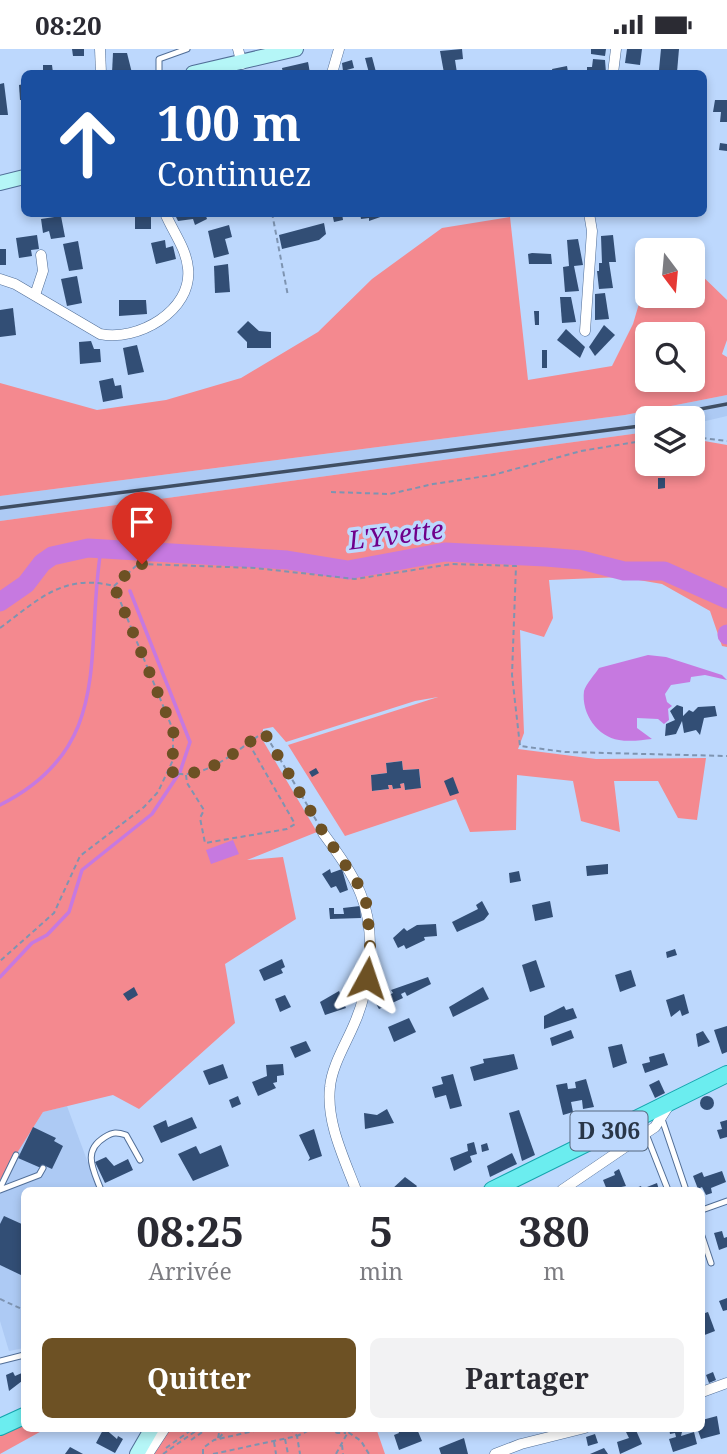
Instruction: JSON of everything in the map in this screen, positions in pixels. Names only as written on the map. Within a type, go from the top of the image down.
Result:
[{"type":"main road","name":"D 306","points":[[498,1187],[727,1074]]},
{"type":"main road","points":[[0,1427],[21,1417]]},
{"type":"street","points":[[100,49],[101,70]]},
{"type":"street","points":[[238,49],[243,64]]},
{"type":"street","points":[[210,70],[296,49]]},
{"type":"street","points":[[333,70],[339,49]]},
{"type":"street","points":[[613,70],[616,49]]},
{"type":"street","points":[[0,183],[21,178]]},
{"type":"street","points":[[0,279],[35,295],[100,334],[116,337],[141,331],[172,309],[186,287],[189,270],[184,248],[167,217]]},
{"type":"street","points":[[585,331],[592,231],[590,217]]},
{"type":"street","points":[[35,295],[43,271],[41,255]]},
{"type":"street","points":[[323,832],[357,882],[367,905],[370,924],[363,999],[330,1083],[329,1099],[339,1144],[355,1187]]},
{"type":"street","points":[[566,1187],[662,1119],[671,1101]]},
{"type":"street","points":[[612,1130],[641,1136]]},
{"type":"street","points":[[705,1391],[727,1383]]},
{"type":"street","points":[[137,1454],[150,1432]]},
{"type":"street","points":[[148,1454],[162,1432]]},
{"type":"street","points":[[495,1454],[521,1444],[569,1432]]},
{"type":"lane","points":[[159,70],[159,59],[187,49]]},
{"type":"lane","points":[[662,1119],[685,1187]]},
{"type":"lane","points":[[100,1187],[90,1161],[90,1150],[99,1141],[111,1133],[126,1135],[140,1160]]},
{"type":"lane","points":[[641,1136],[666,1187]]},
{"type":"lane","points":[[0,1189],[16,1155]]},
{"type":"lane","points":[[0,1189],[39,1175],[43,1168]]},
{"type":"lane","points":[[705,1209],[727,1201]]},
{"type":"lane","points":[[705,1244],[712,1263]]},
{"type":"lane","points":[[0,1361],[21,1356]]},
{"type":"path","points":[[273,217],[288,296]]},
{"type":"path","points":[[705,438],[727,441]]},
{"type":"path","points":[[331,492],[390,494],[493,475],[581,451],[635,442]]},
{"type":"path","points":[[114,586],[135,566],[142,564],[255,568],[355,579],[452,564],[516,566],[512,674],[520,746],[565,752],[727,756]]},
{"type":"path","points":[[0,628],[58,588],[80,580],[114,586]]},
{"type":"path","points":[[0,961],[54,913],[80,856],[144,807],[158,792],[169,771],[175,744],[173,730],[114,586]]},
{"type":"path","points":[[169,771],[186,775],[208,769],[264,732],[323,832]]},
{"type":"path","points":[[186,775],[187,783],[204,810],[200,818],[205,843],[287,829],[295,824],[248,742]]},
{"type":"path","points":[[0,1299],[21,1309]]},
{"type":"path","points":[[163,1454],[162,1451],[188,1432]]},
{"type":"path","points":[[163,1454],[194,1432]]},
{"type":"path","points":[[191,1440],[202,1432]]},
{"type":"path","points":[[218,1439],[221,1432]]},
{"type":"path","points":[[218,1439],[224,1432]]},
{"type":"path","points":[[203,1454],[208,1443],[249,1432]]},
{"type":"path","points":[[294,1432],[297,1436],[300,1454]]},
{"type":"path","points":[[214,1454],[306,1432]]},
{"type":"path","points":[[335,1432],[348,1432],[361,1441],[369,1454]]},
{"type":"path","points":[[336,1454],[348,1432]]},
{"type":"path","points":[[285,1439],[288,1454]]},
{"type":"path","points":[[273,1441],[276,1454]]},
{"type":"path","points":[[341,1444],[343,1454]]},
{"type":"path","points":[[249,1446],[251,1454]]},
{"type":"path","points":[[237,1449],[238,1454]]},
{"type":"shaded area","points":[[510,217],[528,380],[612,366],[633,324],[638,308],[705,308],[705,279],[727,300],[727,340],[722,354],[727,357],[727,395],[671,406],[635,406],[635,413],[625,415],[0,496],[0,383],[97,410],[166,400],[241,378],[318,332],[372,279],[442,228]]},
{"type":"shaded area","points":[[727,395],[727,416],[705,421],[705,406],[671,406]]},
{"type":"shaded area","points":[[635,413],[635,434],[0,521],[0,496]]},
{"type":"shaded area","points":[[635,434],[635,476],[705,476],[705,441],[727,445],[727,647],[722,646],[710,611],[662,584],[621,577],[549,580],[553,618],[544,637],[520,630],[524,733],[518,749],[596,759],[706,758],[697,820],[678,818],[658,781],[614,781],[620,832],[581,821],[573,781],[517,775],[516,830],[470,832],[456,799],[345,836],[288,745],[438,697],[415,701],[286,742],[273,727],[263,729],[262,739],[317,832],[247,860],[283,857],[296,919],[225,964],[235,1023],[139,1109],[113,1095],[43,1112],[0,1180],[0,521]],"holes":[[[402,761],[403,770],[419,769],[421,787],[405,790],[404,783],[400,784],[400,788],[393,789],[392,785],[388,785],[389,789],[373,791],[371,775],[387,773],[386,763]]]},
{"type":"shaded area","points":[[648,655],[666,657],[722,675],[727,680],[705,675],[691,677],[690,682],[671,685],[665,694],[667,702],[672,706],[668,709],[669,720],[664,724],[658,719],[637,718],[637,728],[652,739],[627,741],[611,738],[598,729],[588,716],[584,700],[585,688],[599,668]]},
{"type":"shaded area","points":[[233,840],[239,854],[211,864],[206,850]]},
{"type":"shaded area","points":[[67,1106],[97,1187],[21,1187],[21,1349],[9,1351],[0,1321],[0,1180],[43,1112]]},
{"type":"shaded area","points":[[21,1424],[21,1432],[40,1432],[0,1454],[0,1435]]},
{"type":"shaded area","points":[[166,1432],[377,1432],[385,1454],[152,1454]]},
{"type":"building","points":[[72,49],[84,49],[84,56],[73,56]]},
{"type":"building","points":[[462,49],[463,59],[455,60],[457,70],[443,70],[440,51]]},
{"type":"building","points":[[591,49],[606,49],[605,56],[591,54]]},
{"type":"building","points":[[627,49],[642,49],[640,65],[625,63]]},
{"type":"building","points":[[661,49],[679,49],[677,70],[659,70]]},
{"type":"building","points":[[113,53],[127,53],[131,70],[112,70]]},
{"type":"building","points":[[372,57],[375,70],[368,70],[365,58]]},
{"type":"building","points":[[593,59],[605,60],[606,70],[587,70],[587,67],[592,67]]},
{"type":"building","points":[[352,60],[354,68],[343,70],[342,63]]},
{"type":"building","points":[[308,62],[309,70],[282,70]]},
{"type":"building","points":[[43,65],[52,65],[53,70],[43,70]]},
{"type":"building","points":[[567,66],[568,70],[552,70]]},
{"type":"building","points":[[4,83],[8,115],[0,115],[0,84]]},
{"type":"building","points":[[715,100],[727,100],[727,122],[720,122],[721,112],[713,112]]},
{"type":"building","points":[[720,143],[727,144],[727,151],[719,150]]},
{"type":"building","points":[[61,217],[65,237],[51,239],[49,231],[43,233],[41,219]]},
{"type":"building","points":[[135,217],[151,217],[151,229],[135,229]]},
{"type":"building","points":[[176,217],[207,219],[195,225],[193,219],[178,221]]},
{"type":"building","points":[[333,217],[343,217],[343,220],[334,222]]},
{"type":"building","points":[[361,217],[380,217],[369,221],[369,218]]},
{"type":"building","points":[[324,223],[326,234],[319,240],[282,249],[279,235]]},
{"type":"building","points":[[229,225],[232,237],[225,239],[229,254],[214,258],[208,231]]},
{"type":"building","points":[[37,235],[39,249],[31,250],[32,256],[19,258],[16,238]]},
{"type":"building","points":[[613,235],[616,262],[609,262],[613,288],[599,289],[597,271],[599,263],[602,263],[601,236]]},
{"type":"building","points":[[578,239],[583,265],[574,266],[579,291],[565,292],[563,267],[569,266],[567,240]]},
{"type":"building","points":[[165,240],[166,248],[173,246],[176,259],[156,264],[151,243]]},
{"type":"building","points":[[78,241],[83,269],[69,271],[63,244]]},
{"type":"building","points":[[0,249],[6,249],[6,265],[0,265]]},
{"type":"building","points":[[528,254],[551,254],[552,264],[529,264]]},
{"type":"building","points":[[228,264],[230,292],[215,293],[214,266]]},
{"type":"building","points":[[77,276],[82,303],[67,306],[61,279]]},
{"type":"building","points":[[605,293],[609,319],[595,320],[595,294]]},
{"type":"building","points":[[560,297],[571,297],[576,322],[562,323]]},
{"type":"building","points":[[119,300],[146,300],[147,314],[119,316]]},
{"type":"building","points":[[13,308],[16,335],[0,337],[0,310]]},
{"type":"building","points":[[534,311],[539,311],[539,325],[535,325]]},
{"type":"building","points":[[248,321],[259,331],[271,332],[271,348],[247,348],[247,342],[237,332]]},
{"type":"building","points":[[604,325],[615,335],[595,356],[589,347]]},
{"type":"building","points":[[566,329],[585,347],[580,358],[557,340]]},
{"type":"building","points":[[91,341],[94,349],[100,349],[101,362],[80,364],[79,342]]},
{"type":"building","points":[[137,345],[144,372],[128,375],[123,348]]},
{"type":"building","points":[[542,350],[547,350],[547,368],[542,368]]},
{"type":"building","points":[[113,378],[115,386],[121,385],[123,398],[103,402],[99,381]]},
{"type":"building","points":[[658,478],[665,478],[665,488],[658,489]]},
{"type":"building","points":[[677,705],[683,707],[683,716],[698,707],[715,706],[717,716],[704,718],[700,735],[696,730],[684,733],[682,721],[676,734],[665,736],[666,724],[675,720],[670,711]]},
{"type":"building","points":[[402,761],[403,770],[419,769],[421,788],[405,790],[404,783],[400,784],[401,788],[393,789],[392,785],[388,785],[389,789],[372,791],[371,775],[387,773],[386,763]]},
{"type":"building","points":[[316,768],[319,773],[312,777],[309,772]]},
{"type":"building","points":[[453,777],[459,793],[450,796],[444,781]]},
{"type":"building","points":[[608,864],[608,874],[587,876],[586,866]]},
{"type":"building","points":[[330,869],[331,873],[342,869],[348,890],[340,893],[336,886],[331,888],[322,874]]},
{"type":"building","points":[[519,871],[521,881],[510,883],[509,873]]},
{"type":"building","points":[[482,901],[489,914],[484,920],[457,932],[452,922],[478,909],[476,905]]},
{"type":"building","points":[[550,901],[553,917],[535,921],[532,905]]},
{"type":"building","points":[[360,906],[361,918],[330,919],[329,908],[334,908],[334,914],[344,914],[343,908]]},
{"type":"building","points":[[436,924],[437,936],[424,937],[425,940],[406,949],[404,945],[398,948],[393,938],[404,928],[407,931],[417,925]]},
{"type":"building","points":[[675,949],[677,955],[667,958],[666,952]]},
{"type":"building","points":[[282,959],[285,967],[281,969],[283,973],[264,981],[259,970]]},
{"type":"building","points":[[536,960],[545,987],[530,992],[522,965]]},
{"type":"building","points":[[631,970],[636,986],[620,992],[615,975]]},
{"type":"building","points":[[428,977],[431,984],[407,996],[405,992],[401,994],[403,998],[379,1009],[375,1002],[393,993],[391,990]]},
{"type":"building","points":[[134,987],[138,995],[128,1001],[123,994]]},
{"type":"building","points":[[483,987],[489,999],[453,1017],[449,1007]]},
{"type":"building","points":[[339,991],[346,1008],[325,1015],[320,1002]]},
{"type":"building","points":[[684,994],[689,1013],[682,1016],[680,1010],[671,1017],[666,1000]]},
{"type":"building","points":[[285,995],[291,1007],[280,1012],[275,999]]},
{"type":"building","points":[[564,1006],[566,1010],[573,1008],[577,1018],[544,1029],[544,1016]]},
{"type":"building","points":[[409,1018],[416,1032],[394,1042],[388,1027]]},
{"type":"building","points":[[727,1026],[727,1052],[722,1054],[714,1030]]},
{"type":"building","points":[[571,1030],[574,1038],[552,1046],[550,1038]]},
{"type":"building","points":[[703,1031],[710,1042],[698,1047],[696,1034]]},
{"type":"building","points":[[306,1041],[311,1051],[295,1058],[290,1047]]},
{"type":"building","points":[[622,1044],[627,1063],[613,1068],[608,1047]]},
{"type":"building","points":[[664,1053],[668,1065],[645,1073],[642,1064],[650,1062],[649,1057]]},
{"type":"building","points":[[514,1054],[518,1069],[474,1081],[470,1067],[484,1063],[483,1059]]},
{"type":"building","points":[[223,1064],[228,1078],[209,1085],[203,1071]]},
{"type":"building","points":[[283,1064],[284,1075],[277,1076],[277,1082],[273,1083],[276,1088],[258,1096],[252,1082],[267,1076],[266,1065]]},
{"type":"building","points":[[453,1074],[462,1106],[450,1109],[446,1095],[435,1098],[432,1087],[443,1084],[441,1077]]},
{"type":"building","points":[[586,1079],[594,1107],[583,1109],[582,1100],[571,1102],[573,1112],[563,1115],[556,1085],[567,1083],[568,1089],[576,1088],[575,1082]]},
{"type":"building","points":[[659,1080],[665,1093],[655,1098],[649,1085]]},
{"type":"building","points":[[238,1096],[241,1104],[232,1108],[229,1100]]},
{"type":"building","points":[[707,1096],[712,1098],[712,1108],[707,1110],[702,1108],[700,1103],[702,1098]]},
{"type":"building","points":[[387,1109],[394,1123],[365,1129],[364,1113],[377,1115]]},
{"type":"building","points":[[519,1110],[535,1155],[522,1161],[509,1113]]},
{"type":"building","points":[[192,1117],[197,1128],[161,1143],[153,1126],[166,1120],[168,1127]]},
{"type":"building","points":[[727,1120],[727,1137],[720,1139],[717,1130],[722,1129],[720,1122]]},
{"type":"building","points":[[33,1127],[56,1138],[54,1141],[63,1146],[52,1169],[43,1165],[41,1168],[18,1158]]},
{"type":"building","points":[[314,1129],[322,1156],[308,1161],[310,1158],[299,1135]]},
{"type":"building","points":[[474,1142],[477,1154],[470,1156],[472,1162],[454,1171],[450,1158],[468,1151],[467,1144]]},
{"type":"building","points":[[487,1143],[489,1150],[482,1152],[481,1145]]},
{"type":"building","points":[[221,1145],[229,1166],[193,1181],[178,1154],[196,1146],[200,1154]]},
{"type":"building","points":[[512,1153],[517,1164],[490,1177],[487,1166]]},
{"type":"building","points":[[106,1157],[114,1166],[128,1159],[133,1170],[105,1183],[95,1162]]},
{"type":"building","points":[[619,1169],[626,1186],[606,1187],[603,1180],[615,1175],[614,1172]]},
{"type":"building","points":[[722,1171],[726,1182],[711,1188],[712,1193],[706,1195],[705,1187],[697,1187],[693,1176],[702,1172],[704,1177]]},
{"type":"building","points":[[405,1177],[417,1186],[416,1187],[394,1187]]},
{"type":"building","points":[[4,1216],[21,1224],[21,1275],[0,1265],[0,1224]]},
{"type":"building","points":[[722,1231],[724,1238],[727,1237],[727,1247],[719,1250],[714,1233]]},
{"type":"building","points":[[727,1298],[727,1310],[723,1311],[719,1301]]},
{"type":"building","points":[[708,1312],[715,1331],[705,1335],[705,1313]]},
{"type":"building","points":[[13,1372],[15,1376],[21,1373],[21,1382],[9,1391],[6,1375]]},
{"type":"building","points":[[713,1372],[716,1380],[709,1383],[706,1375]]},
{"type":"building","points":[[717,1416],[720,1434],[701,1439],[698,1432],[705,1432],[705,1419]]},
{"type":"building","points":[[102,1432],[109,1432],[117,1439],[118,1436],[123,1439],[115,1453],[96,1443]]},
{"type":"building","points":[[418,1432],[422,1441],[399,1450],[394,1435]]},
{"type":"building","points":[[626,1432],[637,1432],[642,1444],[620,1454],[617,1442],[629,1438]]},
{"type":"building","points":[[670,1432],[682,1432],[681,1436],[694,1432],[697,1444],[673,1452],[669,1439],[676,1437],[675,1433]]},
{"type":"building","points":[[595,1434],[598,1443],[588,1446],[586,1437]]},
{"type":"building","points":[[464,1438],[468,1454],[441,1454],[439,1448]]},
{"type":"building","points":[[70,1447],[83,1454],[65,1454]]},
{"type":"building","points":[[604,1448],[608,1454],[590,1454]]},
{"type":"waterway","name":"L'Yvette","points":[[0,602],[26,584],[42,563],[52,556],[88,548],[287,560],[348,570],[445,552],[546,557],[581,560],[624,571],[664,571],[727,599]]},
{"type":"waterway","points":[[0,805],[37,782],[62,755],[78,726],[87,695],[92,661],[101,549]]},
{"type":"waterway","points":[[0,977],[32,943],[47,935],[69,912],[82,870],[152,814],[180,772],[190,742],[130,591]]},
{"type":"railway","points":[[705,408],[727,404]]},
{"type":"railway","points":[[0,508],[635,427]]},
{"type":"route","points":[[142,564],[135,566],[114,586],[158,687],[173,730],[175,744],[169,771],[181,775],[208,769],[264,732],[323,832],[357,882],[367,905],[370,946],[367,978]]}]
